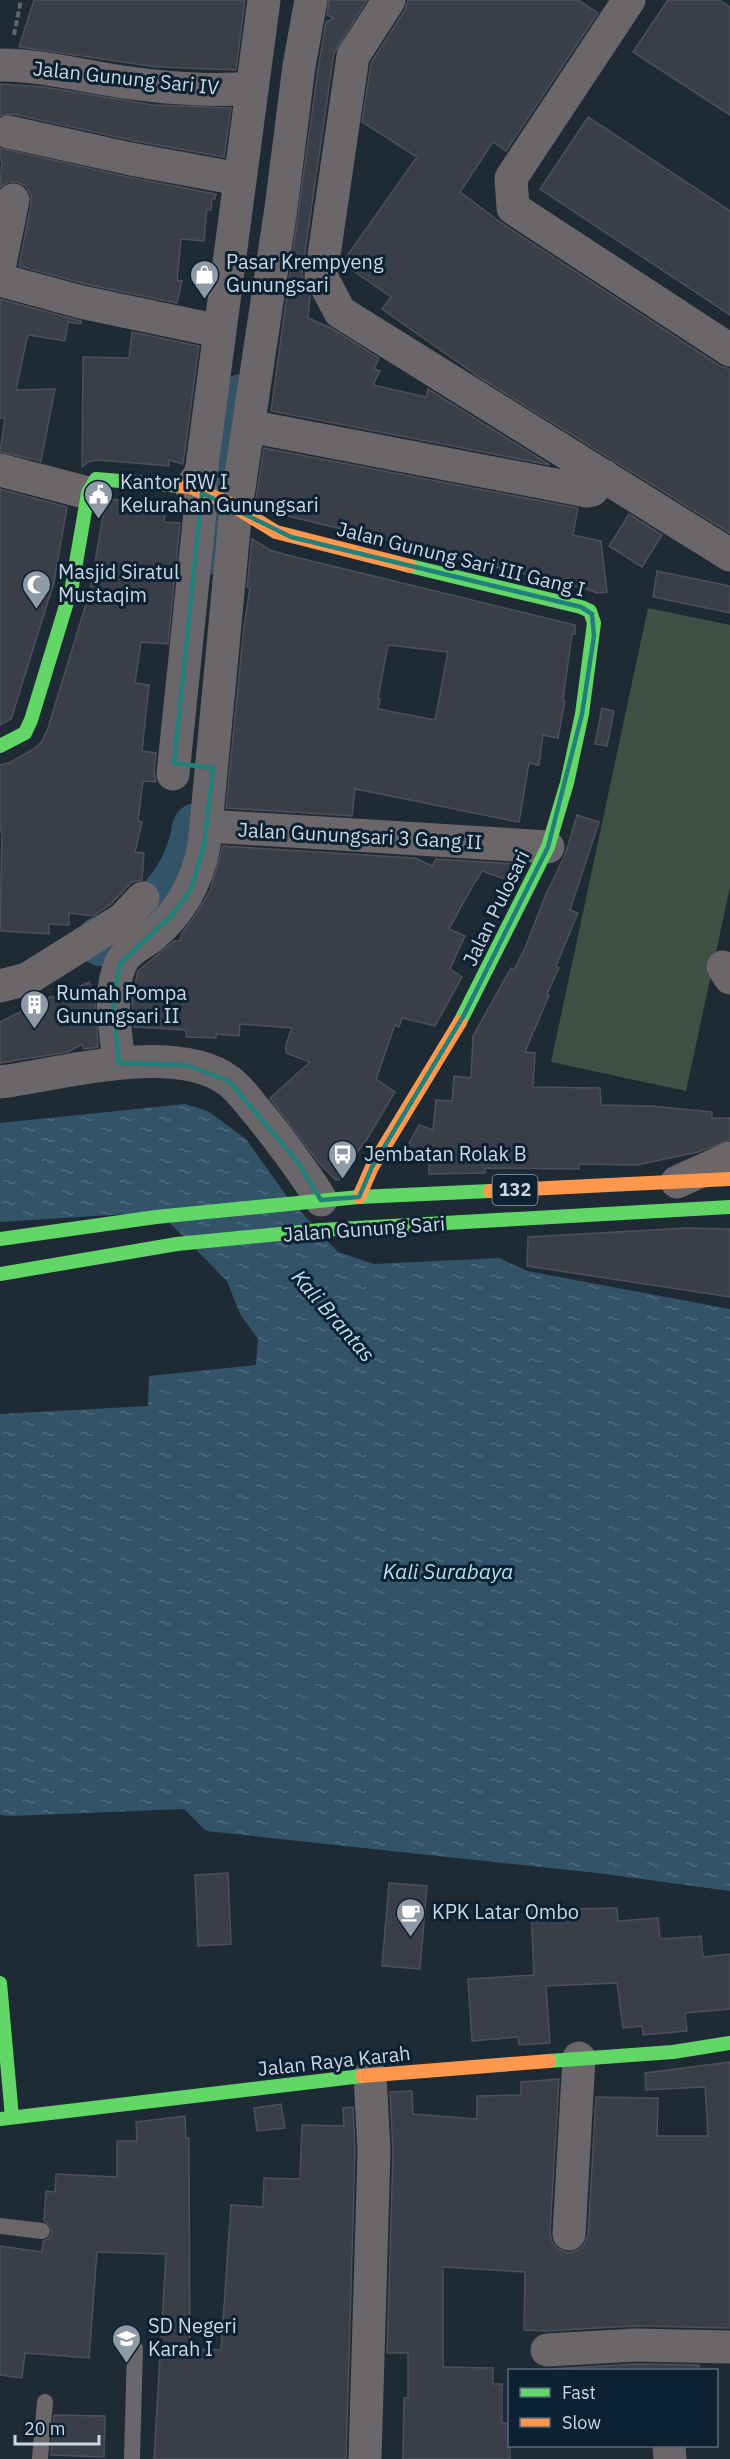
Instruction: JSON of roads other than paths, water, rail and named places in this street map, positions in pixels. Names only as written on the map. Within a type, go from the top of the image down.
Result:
[{"type":"main road","points":[[0,746],[25,733],[31,720],[72,586],[91,487],[215,498]]},
{"type":"main road","name":"Jalan Gunung Sari III Gang I","points":[[215,498],[276,532],[297,539],[366,554],[590,611]]},
{"type":"main road","name":"Jalan Pulosari","points":[[359,1197],[372,1167],[464,1015],[548,847],[567,783],[582,714],[594,636],[594,623],[590,611]]},
{"type":"main road","name":"Jalan Gunung Sari","points":[[0,1274],[177,1244],[314,1211],[359,1197],[730,1179]]},
{"type":"main road","name":"Jalan Gunung Sari","points":[[0,1239],[156,1217],[314,1211],[730,1207]]},
{"type":"main road","points":[[0,1983],[6,2118]]},
{"type":"main road","name":"Jalan Raya Karah","points":[[6,2118],[370,2075],[673,2052],[730,2043]]},
{"type":"street","points":[[215,498],[200,475],[264,0]]},
{"type":"street","points":[[0,986],[27,979],[143,918],[174,913],[191,889],[200,868],[208,826],[189,767],[215,498],[249,426],[299,66],[311,0]]},
{"type":"street","points":[[389,0],[353,56],[321,276],[340,312],[730,555]]},
{"type":"street","points":[[629,0],[511,178],[513,208],[730,350]]},
{"type":"street","name":"Jalan Gunung Sari IV","points":[[0,65],[44,68],[124,82],[179,88],[218,90],[252,88]]},
{"type":"street","points":[[9,132],[131,159],[239,178]]},
{"type":"street","points":[[0,264],[13,200]]},
{"type":"street","points":[[0,280],[81,302],[219,331]]},
{"type":"street","points":[[249,426],[587,491],[592,490],[604,476]]},
{"type":"street","points":[[0,470],[91,487]]},
{"type":"street","name":"Jalan Gunungsari 3 Gang II","points":[[208,826],[548,847]]},
{"type":"street","points":[[119,1063],[114,1002],[118,972],[143,918]]},
{"type":"street","name":"Jalan Gunung Sari","points":[[0,1082],[119,1063],[162,1062],[212,1072],[229,1081],[297,1161],[314,1211]]},
{"type":"street","points":[[676,1183],[730,1158]]},
{"type":"street","points":[[570,2234],[579,2058]]},
{"type":"street","points":[[365,2459],[374,2151],[370,2075]]},
{"type":"street","points":[[547,2350],[660,2358],[730,2347]]},
{"type":"lane","points":[[0,2226],[42,2231]]},
{"type":"lane","points":[[132,2459],[135,2348]]},
{"type":"lane","points":[[40,2459],[45,2403]]},
{"type":"water","name":"Kali Surabaya","points":[[185,1104],[208,1111],[246,1139],[288,1198],[338,1252],[374,1264],[499,1258],[527,1271],[730,1309],[730,1891],[597,1873],[206,1831],[184,1809],[0,1815],[0,1414],[148,1406],[149,1376],[256,1365],[258,1339],[240,1314],[227,1281],[159,1212],[0,1222],[0,1123]]},
{"type":"waterway","points":[[218,550],[222,478],[239,421],[242,399]]},
{"type":"waterway","points":[[101,941],[136,922],[151,910],[176,883],[192,848],[197,828]]},
{"type":"place","name":"Pasar Krempyeng Gunungsari","points":[[205,300]]},
{"type":"place","name":"Kantor RW I Kelurahan Gunungsari","points":[[99,520]]},
{"type":"place","name":"Masjid Siratul Mustaqim","points":[[37,610]]},
{"type":"place","name":"Rumah Pompa Gunungsari II","points":[[35,1030]]},
{"type":"place","name":"Jembatan Rolak B","points":[[343,1180]]},
{"type":"place","name":"KPK Latar Ombo","points":[[411,1938]]},
{"type":"place","name":"SD Negeri Karah I","points":[[127,2364]]},
{"type":"water label","name":"Kali Brantas","points":[[333,1316]]}]
